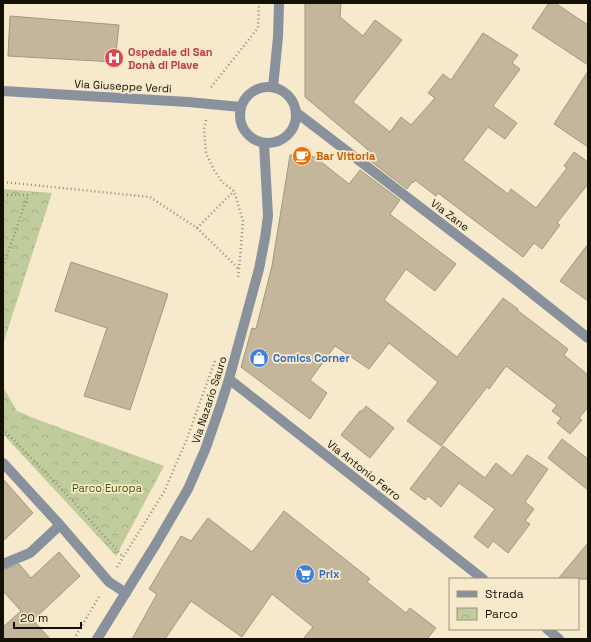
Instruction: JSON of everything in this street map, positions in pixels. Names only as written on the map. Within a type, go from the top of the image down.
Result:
[{"type":"street","points":[[273,87],[278,37],[279,3]]},
{"type":"street","points":[[262,87],[273,87],[280,89],[289,95],[294,101],[297,113],[296,124],[289,135],[278,142],[264,143],[255,140],[246,132],[240,120],[240,112],[243,102],[251,93],[262,87]]},
{"type":"street","name":"Via Giuseppe Verdi","points":[[3,92],[188,102],[241,107]]},
{"type":"street","name":"Via Zane","points":[[297,113],[504,271],[588,338]]},
{"type":"street","name":"Via Nazario Sauro","points":[[97,639],[176,511],[194,479],[208,443],[229,379],[259,269],[265,238],[268,216],[264,143]]},
{"type":"street","name":"Via Antonio Ferro","points":[[229,379],[482,578]]},
{"type":"street","points":[[3,463],[60,525],[109,582],[126,593]]},
{"type":"street","points":[[3,564],[30,553],[60,525]]},
{"type":"street","points":[[548,630],[559,639]]},
{"type":"path","points":[[238,277],[240,270],[243,221],[234,191],[222,182],[214,170],[206,153],[204,130],[212,86],[258,28],[259,3]]},
{"type":"path","points":[[3,182],[150,197],[197,228],[240,270]]},
{"type":"path","points":[[197,228],[234,191]]},
{"type":"path","points":[[3,195],[28,196],[3,267]]},
{"type":"path","points":[[74,639],[164,492],[186,442],[217,357]]},
{"type":"path","points":[[3,429],[72,500],[123,557]]},
{"type":"green space","points":[[3,189],[52,193],[3,344]]},
{"type":"green space","name":"Parco Europa","points":[[3,387],[17,411],[164,466],[116,556],[3,434]]},
{"type":"building","points":[[305,3],[341,3],[340,17],[363,36],[375,20],[402,40],[353,102],[390,132],[401,117],[411,125],[435,98],[428,93],[443,74],[451,80],[483,33],[518,55],[512,63],[520,69],[493,106],[517,123],[505,139],[488,127],[463,160],[508,194],[511,189],[536,208],[567,168],[564,166],[574,152],[588,162],[588,184],[557,223],[560,225],[542,249],[534,243],[523,257],[438,193],[436,196],[415,180],[407,189],[368,159],[373,154],[305,97]]},
{"type":"building","points":[[549,3],[555,3],[588,25],[588,65],[532,28]]},
{"type":"building","points":[[10,16],[119,25],[115,62],[8,56]]},
{"type":"building","points":[[588,71],[588,147],[554,124]]},
{"type":"building","points":[[290,155],[315,157],[349,184],[360,170],[400,200],[390,214],[391,215],[456,264],[435,291],[406,269],[384,300],[457,357],[503,298],[568,349],[564,355],[588,375],[588,407],[579,418],[582,420],[570,434],[557,423],[561,418],[552,411],[557,405],[506,366],[489,389],[487,387],[441,446],[407,421],[438,382],[389,343],[369,369],[335,346],[310,380],[327,393],[310,419],[241,367],[252,328],[256,329],[272,266]]},
{"type":"building","points":[[588,244],[588,301],[560,281]]},
{"type":"building","points":[[71,262],[168,294],[130,410],[84,396],[107,328],[55,311]]},
{"type":"building","points":[[366,406],[394,428],[370,458],[341,435],[360,411],[362,411]]},
{"type":"building","points":[[562,439],[588,459],[588,490],[548,458]]},
{"type":"building","points":[[443,446],[485,478],[496,463],[512,476],[527,455],[548,469],[525,502],[534,509],[525,521],[530,524],[508,553],[493,541],[488,548],[474,537],[495,509],[459,483],[441,507],[428,496],[425,500],[410,489]]},
{"type":"building","points":[[3,479],[33,513],[3,541]]},
{"type":"building","points":[[284,511],[370,579],[367,582],[406,613],[410,608],[436,628],[427,639],[303,639],[313,627],[272,594],[242,637],[191,601],[165,639],[132,639],[157,594],[149,589],[181,536],[191,541],[208,518],[252,552]]},
{"type":"building","points":[[588,543],[588,579],[559,578]]},
{"type":"building","points":[[59,552],[80,576],[33,620],[50,639],[3,639],[3,627],[21,611],[3,591],[3,570],[19,564],[31,578]]},
{"type":"place","name":"Ospedale di San Donà di Piave","points":[[114,58]]},
{"type":"place","name":"Bar Vittoria","points":[[302,156]]},
{"type":"place","name":"Comics Corner","points":[[259,358]]},
{"type":"place","name":"Prix","points":[[305,574]]}]
